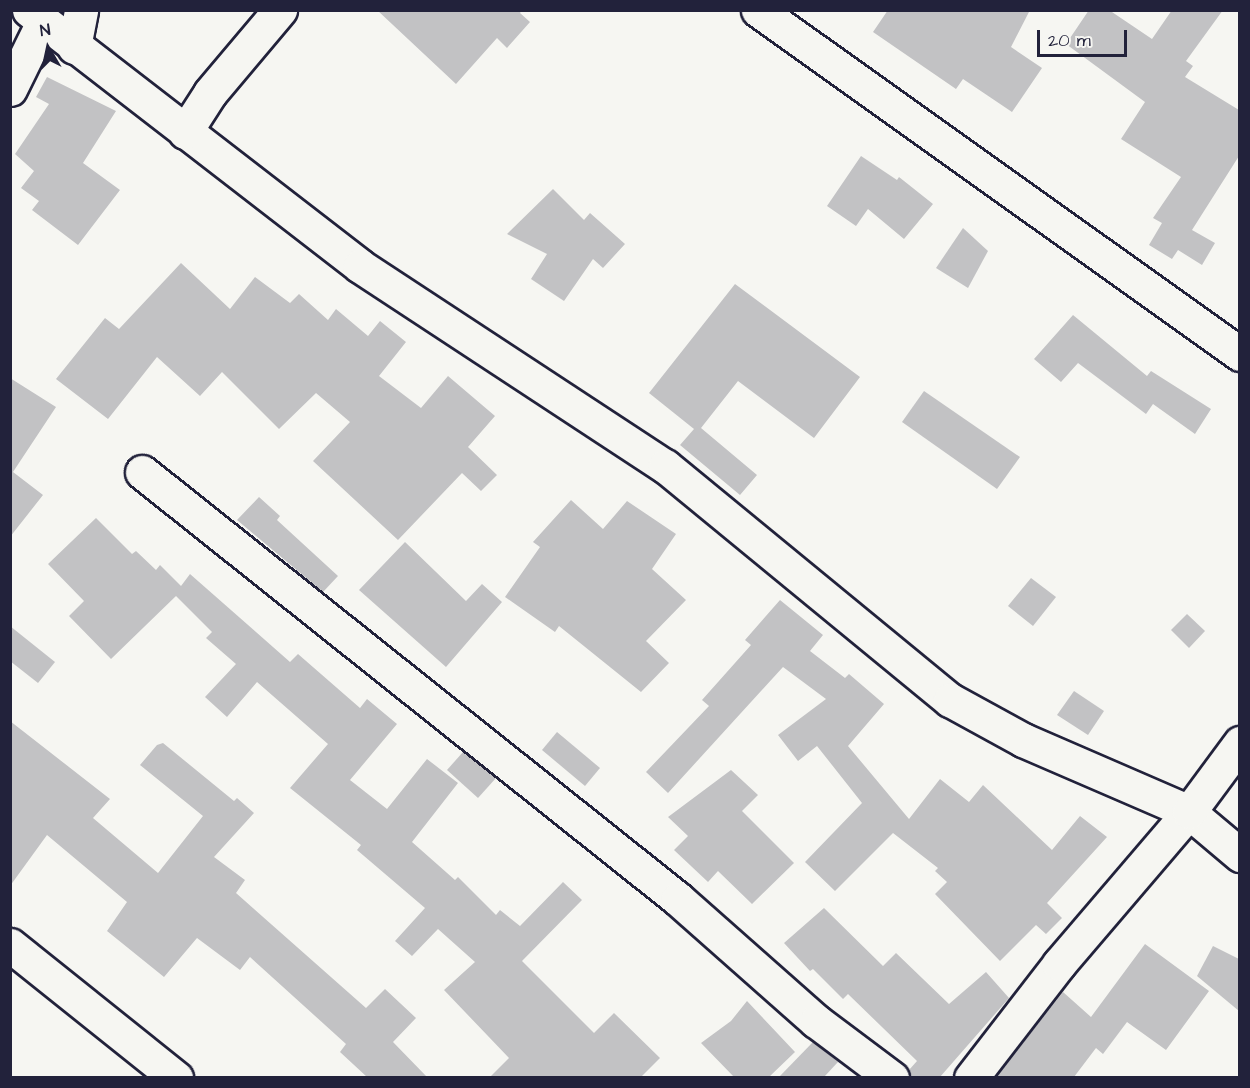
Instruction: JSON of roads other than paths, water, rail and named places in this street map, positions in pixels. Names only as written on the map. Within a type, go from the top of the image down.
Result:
[{"type":"street","points":[[74,47],[81,10]]},
{"type":"street","points":[[185,132],[210,93],[280,10]]},
{"type":"street","points":[[758,10],[1239,354]]},
{"type":"street","points":[[10,89],[36,16],[360,266],[665,466],[950,700],[1023,740],[1189,812],[1239,855]]},
{"type":"street","points":[[142,472],[678,899],[816,1021],[892,1077]]},
{"type":"street","points":[[971,1077],[1059,964],[1189,812],[1239,743]]},
{"type":"street","points":[[10,945],[176,1077]]}]
